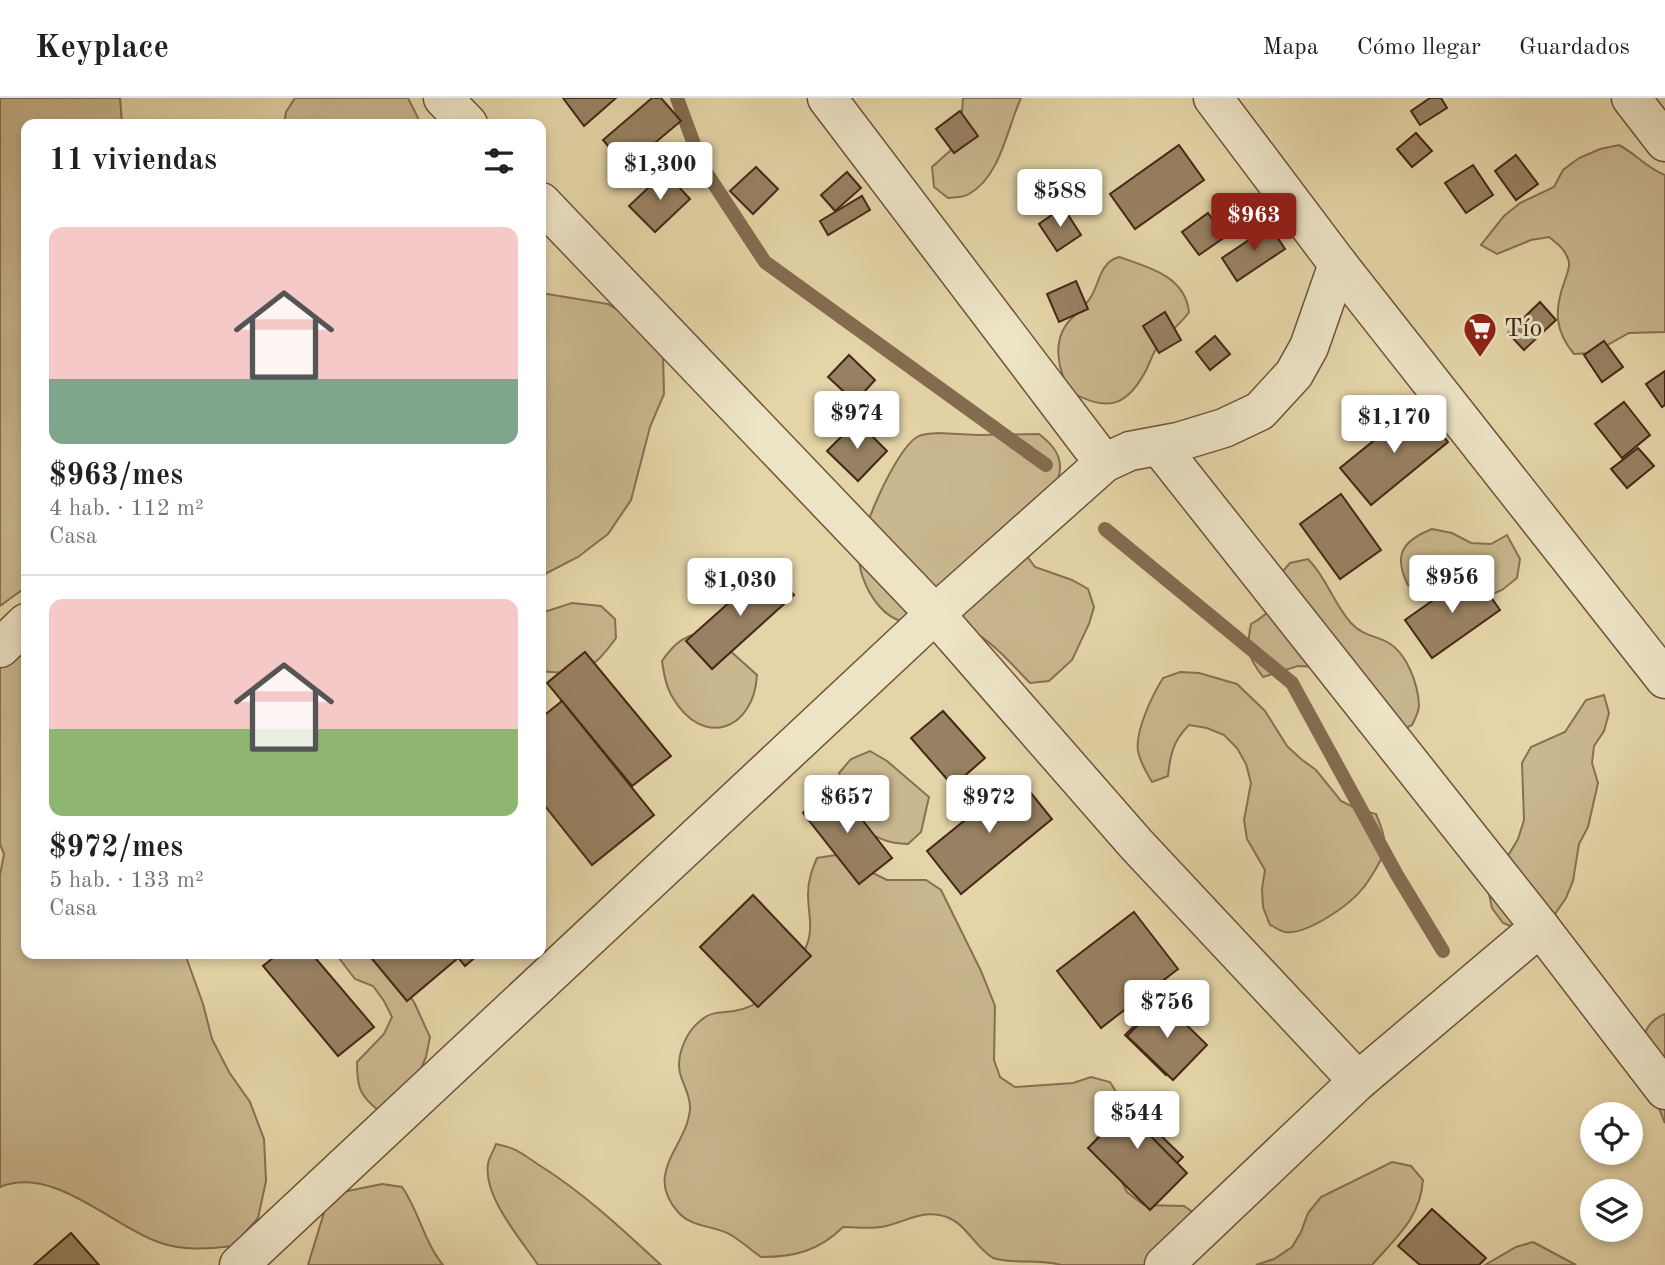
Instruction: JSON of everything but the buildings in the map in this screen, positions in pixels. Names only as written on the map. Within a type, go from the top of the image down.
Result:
[{"type":"street","points":[[443,98],[463,119]]},
{"type":"street","points":[[827,98],[1104,463]]},
{"type":"street","points":[[1631,98],[1665,142]]},
{"type":"street","points":[[1216,99],[1338,264],[1665,679]]},
{"type":"street","points":[[546,207],[934,614],[1136,844],[1358,1081]]},
{"type":"street","points":[[239,1265],[934,614],[1104,463],[1130,451],[1224,428],[1261,411],[1294,374],[1309,346],[1338,264]]},
{"type":"street","points":[[1159,446],[1540,927],[1665,1090]]},
{"type":"street","points":[[0,648],[21,628]]},
{"type":"street","points":[[1164,1265],[1358,1081],[1540,927]]},
{"type":"shaded area","points":[[0,98],[120,98],[122,119],[21,119],[21,591],[0,606]]},
{"type":"shaded area","points":[[295,98],[408,98],[418,119],[285,119]]},
{"type":"shaded area","points":[[963,98],[1021,98],[1002,151],[989,176],[969,194],[948,198],[934,187],[932,167],[960,142]]},
{"type":"shaded area","points":[[1619,145],[1665,175],[1665,332],[1629,333],[1593,353],[1574,354],[1563,337],[1558,320],[1561,293],[1569,265],[1561,248],[1549,237],[1531,240],[1497,254],[1481,245],[1504,216],[1520,203],[1554,187],[1563,170],[1579,158]]},
{"type":"shaded area","points":[[1119,257],[1153,269],[1173,281],[1186,300],[1189,312],[1159,344],[1144,374],[1129,394],[1122,400],[1104,404],[1071,392],[1060,366],[1059,346],[1064,328],[1090,299],[1105,267]]},
{"type":"shaded area","points":[[546,294],[608,304],[641,325],[663,354],[664,394],[650,427],[631,500],[608,534],[578,557],[546,573]]},
{"type":"shaded area","points":[[938,433],[1039,434],[1058,455],[1060,465],[1056,484],[1024,552],[1035,567],[1072,580],[1088,589],[1094,607],[1072,660],[1049,681],[1030,683],[994,647],[970,631],[900,621],[880,607],[866,585],[861,572],[860,547],[871,513],[889,475],[908,445],[919,436]]},
{"type":"shaded area","points":[[1432,529],[1452,533],[1471,543],[1491,544],[1507,535],[1520,559],[1517,578],[1502,590],[1486,597],[1428,593],[1408,585],[1401,565],[1403,550],[1413,539]]},
{"type":"shaded area","points":[[1308,559],[1351,623],[1365,633],[1389,643],[1401,654],[1414,679],[1419,705],[1412,725],[1396,733],[1317,667],[1298,666],[1263,677],[1254,663],[1248,646],[1251,624],[1269,611],[1274,601],[1276,579],[1290,563]]},
{"type":"shaded area","points":[[572,603],[601,606],[615,619],[616,638],[600,658],[585,669],[567,673],[546,671],[546,611]]},
{"type":"shaded area","points":[[21,625],[21,959],[187,959],[212,1039],[229,1072],[250,1102],[264,1139],[266,1181],[258,1218],[233,1246],[196,1248],[167,1245],[140,1234],[61,1190],[20,1182],[0,1187],[0,875],[4,854],[0,844],[0,649]]},
{"type":"shaded area","points":[[708,631],[757,675],[754,694],[747,709],[737,720],[712,728],[698,724],[685,714],[667,685],[662,661],[676,644],[687,637]]},
{"type":"shaded area","points":[[1180,672],[1199,673],[1237,684],[1265,711],[1287,746],[1316,770],[1341,801],[1376,814],[1384,840],[1383,855],[1357,895],[1327,918],[1294,932],[1283,931],[1270,925],[1263,907],[1265,870],[1247,839],[1244,820],[1251,783],[1246,764],[1237,748],[1224,735],[1189,725],[1173,749],[1168,776],[1152,782],[1139,755],[1139,734],[1149,704],[1163,678]]},
{"type":"shaded area","points":[[1604,695],[1609,713],[1604,731],[1594,746],[1592,763],[1598,783],[1588,827],[1579,844],[1573,881],[1555,914],[1540,924],[1520,930],[1503,923],[1492,908],[1488,889],[1518,839],[1524,820],[1522,763],[1531,747],[1565,732],[1586,700]]},
{"type":"shaded area","points":[[870,751],[887,761],[929,797],[921,832],[908,844],[892,842],[868,832],[853,813],[848,801],[839,773],[851,759]]},
{"type":"shaded area","points":[[836,855],[887,880],[926,880],[941,890],[995,1006],[994,1060],[1000,1077],[1015,1087],[1073,1083],[1091,1077],[1110,1082],[1120,1098],[1123,1117],[1119,1176],[1127,1192],[1144,1205],[1184,1206],[1200,1217],[1179,1265],[1061,1265],[1001,1260],[986,1253],[962,1227],[948,1217],[931,1214],[881,1227],[843,1227],[825,1242],[805,1251],[784,1256],[761,1257],[731,1235],[696,1224],[678,1212],[668,1198],[665,1184],[670,1160],[682,1136],[690,1109],[679,1066],[683,1045],[690,1031],[704,1018],[743,1009],[759,1002],[782,979],[807,944],[810,929],[809,884],[817,858]]},
{"type":"shaded area","points":[[340,959],[372,959],[402,986],[414,1002],[430,1037],[426,1057],[411,1092],[378,1110],[360,1089],[357,1062],[384,1034],[392,1017],[373,986],[355,979]]},
{"type":"shaded area","points":[[1665,1014],[1665,1123],[1648,1075],[1644,1047],[1648,1027],[1655,1019]]},
{"type":"shaded area","points":[[496,1144],[519,1152],[572,1187],[661,1265],[538,1265],[505,1217],[491,1190],[488,1164]]},
{"type":"shaded area","points":[[1392,1162],[1411,1166],[1423,1180],[1421,1194],[1412,1217],[1372,1265],[1256,1265],[1274,1259],[1292,1247],[1308,1213],[1321,1197]]},
{"type":"shaded area","points":[[382,1184],[402,1187],[443,1265],[308,1265],[327,1203],[343,1192]]},
{"type":"shaded area","points":[[1533,1242],[1576,1265],[1485,1265],[1516,1247]]},
{"type":"waterway","points":[[677,98],[702,166],[765,262],[1046,465]]},
{"type":"waterway","points":[[1105,529],[1292,683],[1397,875],[1443,951]]},
{"type":"place","name":"Tío","points":[[1480,359]]}]
